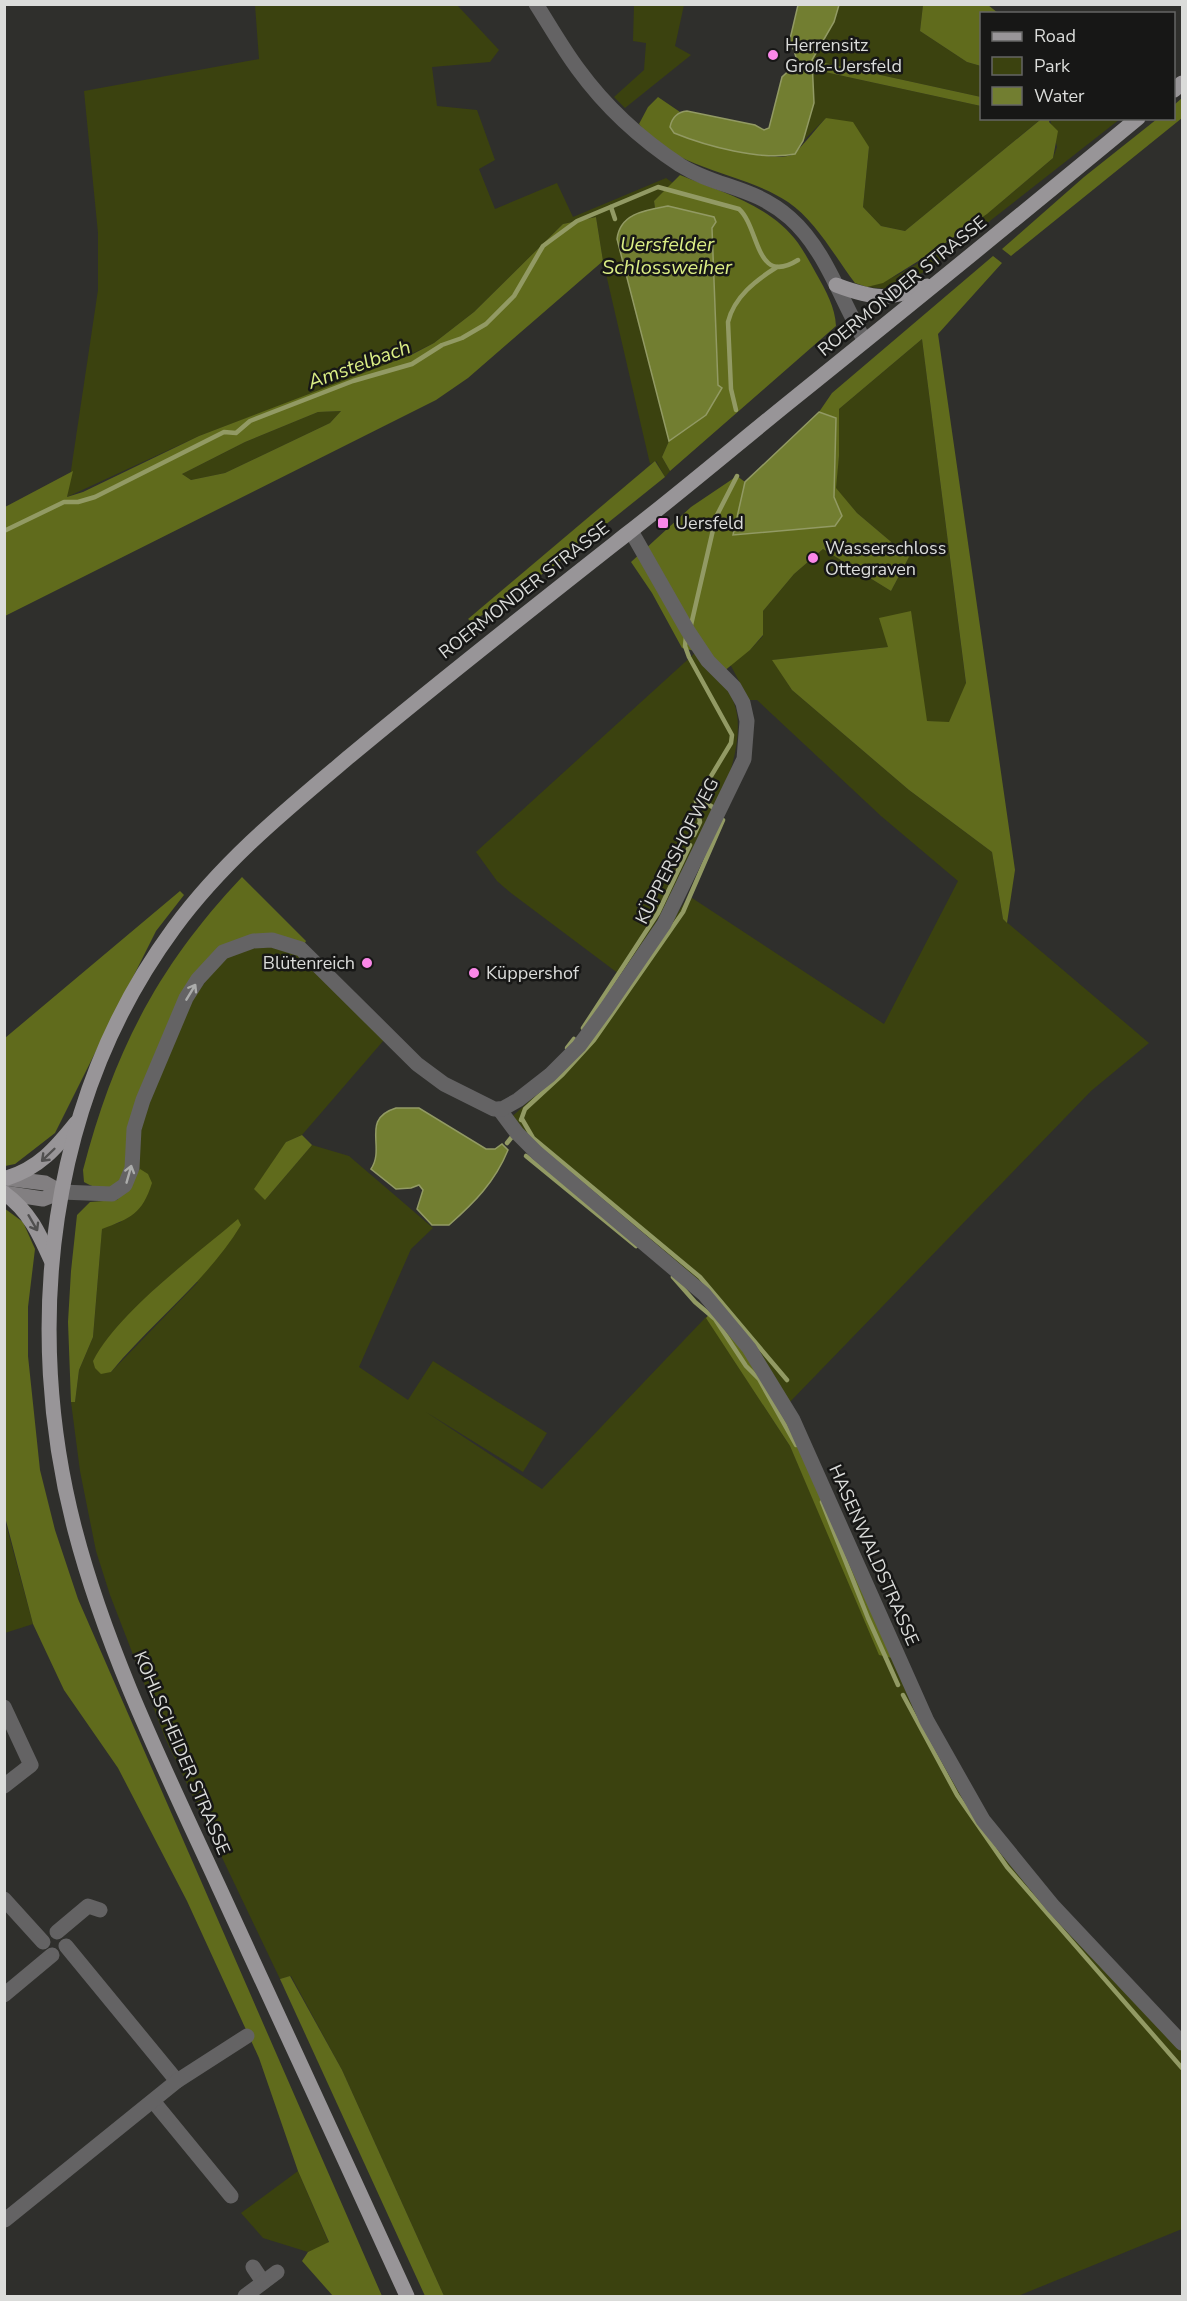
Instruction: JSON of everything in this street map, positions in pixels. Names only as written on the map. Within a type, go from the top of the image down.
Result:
[{"type":"main road","name":"ROERMONDER STRASSE","points":[[61,1192],[80,1119],[105,1051],[150,964],[192,905],[247,845],[439,682],[631,531],[1136,120]]},
{"type":"main road","points":[[836,285],[869,297],[885,297],[936,284]]},
{"type":"main road","points":[[5,1185],[50,1155],[80,1119]]},
{"type":"main road","points":[[5,1185],[45,1183],[61,1192]]},
{"type":"main road","points":[[5,1185],[30,1217],[51,1260]]},
{"type":"main road","name":"KOHLSCHEIDER STRASSE","points":[[61,1192],[51,1260],[48,1302],[53,1408],[63,1479],[75,1532],[93,1590],[146,1727],[407,2296]]},
{"type":"street","points":[[536,4],[578,69],[637,132],[681,166],[761,196],[792,219],[810,241],[866,341]]},
{"type":"street","name":"KÜPPERSHOFWEG","points":[[499,1109],[518,1100],[550,1075],[579,1046],[606,1009],[664,924],[744,759],[747,721],[743,703],[734,687],[708,661],[688,631],[631,531]]},
{"type":"street","points":[[61,1192],[112,1194],[125,1185],[132,1168],[134,1129],[157,1062],[198,979],[223,952],[235,946],[272,940],[301,948],[417,1064],[444,1084],[499,1109]]},
{"type":"street","name":"HASENWALDSTRASSE","points":[[499,1109],[517,1133],[537,1153],[704,1294],[749,1348],[793,1420],[927,1722],[982,1820],[1053,1906],[1182,2043]]},
{"type":"street","points":[[4,1707],[31,1765],[4,1786]]},
{"type":"street","points":[[4,1899],[43,1942]]},
{"type":"street","points":[[57,1932],[88,1906],[100,1910]]},
{"type":"street","points":[[66,1946],[177,2082]]},
{"type":"street","points":[[4,1995],[52,1955]]},
{"type":"street","points":[[5,2220],[153,2100],[247,2036]]},
{"type":"street","points":[[153,2100],[231,2196]]},
{"type":"street","points":[[253,2267],[263,2282]]},
{"type":"street","points":[[245,2296],[277,2271]]},
{"type":"green space","points":[[255,5],[457,5],[499,50],[490,62],[432,67],[437,106],[477,110],[495,160],[479,169],[495,209],[557,183],[573,217],[666,178],[673,183],[654,201],[655,208],[644,212],[617,239],[669,441],[662,457],[670,471],[665,477],[656,461],[650,464],[603,261],[596,217],[563,224],[474,312],[434,343],[391,364],[199,436],[67,497],[98,290],[98,233],[84,91],[259,59]]},
{"type":"green space","points":[[634,5],[684,5],[675,46],[691,55],[625,108],[614,97],[644,70],[646,43],[633,41]]},
{"type":"green space","points":[[839,5],[923,5],[920,31],[967,62],[980,66],[980,97],[812,60],[834,22]]},
{"type":"green space","points":[[811,69],[980,106],[980,120],[1040,120],[905,231],[881,226],[863,207],[869,147],[826,118],[803,141],[814,103]]},
{"type":"green space","points":[[1050,120],[1119,120],[926,271],[889,289],[867,287],[890,279],[914,266],[964,232],[1053,158],[1057,147]]},
{"type":"green space","points":[[922,339],[966,684],[949,723],[927,721],[888,647],[773,660],[792,690],[909,790],[992,852],[1003,919],[1149,1043],[1091,1091],[786,1406],[705,1295],[506,1122],[582,1053],[689,896],[884,1024],[958,881],[881,816],[757,700],[749,700],[730,664],[750,650],[763,636],[763,611],[794,574],[823,549],[891,591],[909,557],[857,513],[835,488],[839,456],[839,409]]},
{"type":"green space","points":[[341,411],[330,423],[225,473],[191,480],[182,474],[245,442],[318,412]]},
{"type":"green space","points":[[695,653],[722,682],[734,703],[738,731],[732,765],[719,803],[701,843],[623,977],[511,893],[497,881],[476,852]]},
{"type":"green space","points":[[234,942],[304,945],[390,1033],[302,1135],[286,1142],[265,1200],[312,1145],[349,1156],[433,1228],[411,1249],[359,1367],[408,1400],[433,1361],[547,1433],[523,1472],[426,1412],[542,1489],[706,1317],[790,1446],[830,1537],[901,1660],[985,1819],[1182,2044],[1182,2229],[1018,2296],[444,2296],[342,2070],[291,1976],[280,1979],[166,1740],[110,1595],[96,1551],[80,1471],[71,1402],[75,1402],[79,1370],[93,1337],[102,1228],[121,1222],[125,1175],[161,1043]],"holes":[[[198,1282],[111,1372],[93,1361],[121,1324],[158,1286]]]},
{"type":"green space","points":[[4,1517],[33,1624],[5,1633],[4,1633]]},
{"type":"green space","points":[[298,2171],[329,2243],[308,2252],[263,2238],[241,2213]]},
{"type":"shaded area","points":[[923,5],[988,5],[997,12],[980,12],[980,66],[967,62],[920,31]]},
{"type":"shaded area","points":[[812,60],[980,97],[980,106],[811,69]]},
{"type":"shaded area","points":[[658,97],[680,112],[675,116],[674,133],[716,146],[768,156],[792,155],[826,118],[853,122],[869,147],[863,207],[881,226],[905,231],[1040,120],[1050,120],[1058,131],[1053,158],[987,214],[883,283],[867,287],[855,283],[816,229],[788,202],[751,184],[689,161],[653,139],[639,124],[648,107]]},
{"type":"shaded area","points":[[1182,98],[1182,118],[1011,256],[1002,249],[1084,177],[1156,120],[1175,120],[1175,104]]},
{"type":"shaded area","points":[[680,175],[744,201],[774,219],[787,230],[801,247],[824,287],[832,306],[836,326],[670,471],[662,457],[669,441],[706,415],[716,395],[718,385],[712,228],[716,222],[714,217],[668,206],[655,208],[654,201]]},
{"type":"shaded area","points":[[596,217],[603,261],[468,378],[436,400],[5,616],[5,507],[73,471],[67,497],[83,492],[199,436],[411,355],[434,343],[474,312],[563,224]],"holes":[[[341,411],[330,423],[225,473],[191,480],[182,474],[245,442],[318,412]]]},
{"type":"shaded area","points":[[993,256],[1002,263],[938,334],[1015,870],[1007,923],[1003,919],[992,852],[909,790],[792,690],[772,660],[888,647],[879,618],[911,611],[927,721],[949,722],[966,683],[922,339],[839,409],[836,488],[857,513],[909,557],[891,591],[823,549],[794,574],[763,611],[763,635],[750,650],[718,676],[695,651],[682,648],[652,593],[631,562],[691,507],[737,476],[745,482],[734,535],[792,529],[842,516],[834,497],[836,418],[819,412],[832,393]]},
{"type":"shaded area","points":[[655,461],[665,477],[554,566],[472,622],[468,619]]},
{"type":"shaded area","points":[[242,877],[306,941],[304,945],[234,942],[181,1001],[125,1175],[116,1184],[106,1188],[84,1182],[83,1170],[95,1127],[125,1048],[143,1012],[163,977],[186,944],[212,910]]},
{"type":"shaded area","points":[[180,891],[184,895],[156,931],[55,1133],[15,1164],[5,1166],[5,1038]]},
{"type":"shaded area","points":[[302,1135],[312,1145],[265,1200],[254,1189],[286,1142]]},
{"type":"shaded area","points":[[140,1169],[148,1174],[152,1183],[144,1202],[128,1218],[102,1229],[93,1337],[79,1370],[75,1402],[71,1402],[68,1322],[77,1215],[90,1202],[117,1200]]},
{"type":"shaded area","points":[[4,1208],[23,1222],[35,1249],[28,1307],[28,1356],[40,1470],[55,1530],[78,1599],[382,2296],[333,2296],[302,2261],[308,2252],[329,2242],[298,2171],[259,2058],[187,1901],[118,1768],[64,1690],[33,1624],[5,1517]]},
{"type":"shaded area","points":[[238,1219],[241,1225],[196,1283],[111,1372],[101,1374],[95,1368],[93,1361],[121,1323],[159,1285]]},
{"type":"shaded area","points":[[715,1307],[786,1406],[901,1660],[879,1655],[790,1446],[706,1318]]},
{"type":"shaded area","points":[[290,1976],[342,2070],[444,2296],[425,2296],[280,1979]]},
{"type":"water","points":[[798,5],[839,5],[834,22],[812,60],[814,103],[803,141],[795,154],[766,156],[750,154],[702,143],[674,133],[670,127],[672,120],[678,114],[687,111],[755,125],[764,130],[769,128],[782,77],[795,65],[796,57],[790,39]]},
{"type":"water","name":"Uersfelder Schlossweiher","points":[[668,206],[714,217],[716,222],[712,228],[718,385],[722,388],[706,415],[669,441],[617,239],[623,223],[635,214]]},
{"type":"water","points":[[819,412],[836,418],[834,497],[842,516],[835,526],[733,535],[745,482]]},
{"type":"water","points":[[396,1108],[419,1108],[486,1149],[495,1149],[502,1144],[508,1150],[497,1172],[483,1191],[449,1225],[432,1225],[417,1209],[423,1190],[419,1185],[396,1189],[371,1169],[375,1161],[376,1126],[385,1113]]},
{"type":"waterway","name":"Amstelbach","points":[[4,531],[64,502],[78,502],[95,497],[224,432],[236,433],[250,421],[353,381],[412,364],[442,345],[462,338],[486,324],[514,296],[543,246],[577,221],[658,187],[739,209],[746,218],[766,261],[774,266],[784,266],[798,260]]},
{"type":"waterway","points":[[611,207],[615,219]]},
{"type":"waterway","points":[[736,410],[731,389],[728,322],[741,297],[777,267]]},
{"type":"waterway","points":[[691,625],[716,517],[737,476]]},
{"type":"waterway","points":[[686,636],[685,646],[689,657],[732,735],[731,743],[696,801],[700,822],[694,835]]},
{"type":"waterway","points":[[697,797],[714,808]]},
{"type":"waterway","points":[[521,1120],[525,1109],[563,1074],[594,1040],[683,912],[723,820]]},
{"type":"waterway","points":[[583,1028],[658,913],[690,845]]},
{"type":"waterway","points":[[567,1048],[574,1039]]},
{"type":"waterway","points":[[522,1119],[533,1138],[700,1277],[787,1380]]},
{"type":"waterway","points":[[507,1143],[511,1138]]},
{"type":"waterway","points":[[526,1156],[636,1246]]},
{"type":"waterway","points":[[673,1277],[695,1302],[715,1319],[746,1366],[759,1379],[796,1445]]},
{"type":"waterway","points":[[822,1502],[868,1618],[898,1685]]},
{"type":"waterway","points":[[903,1695],[957,1795],[1007,1867],[1182,2068]]},
{"type":"place","name":"Herrensitz Groß-Uersfeld","points":[[773,55]]},
{"type":"place","name":"Uersfeld","points":[[663,523]]},
{"type":"place","name":"Wasserschloss Ottegraven","points":[[813,558]]},
{"type":"place","name":"Blütenreich","points":[[367,963]]},
{"type":"place","name":"Küppershof","points":[[474,973]]}]
